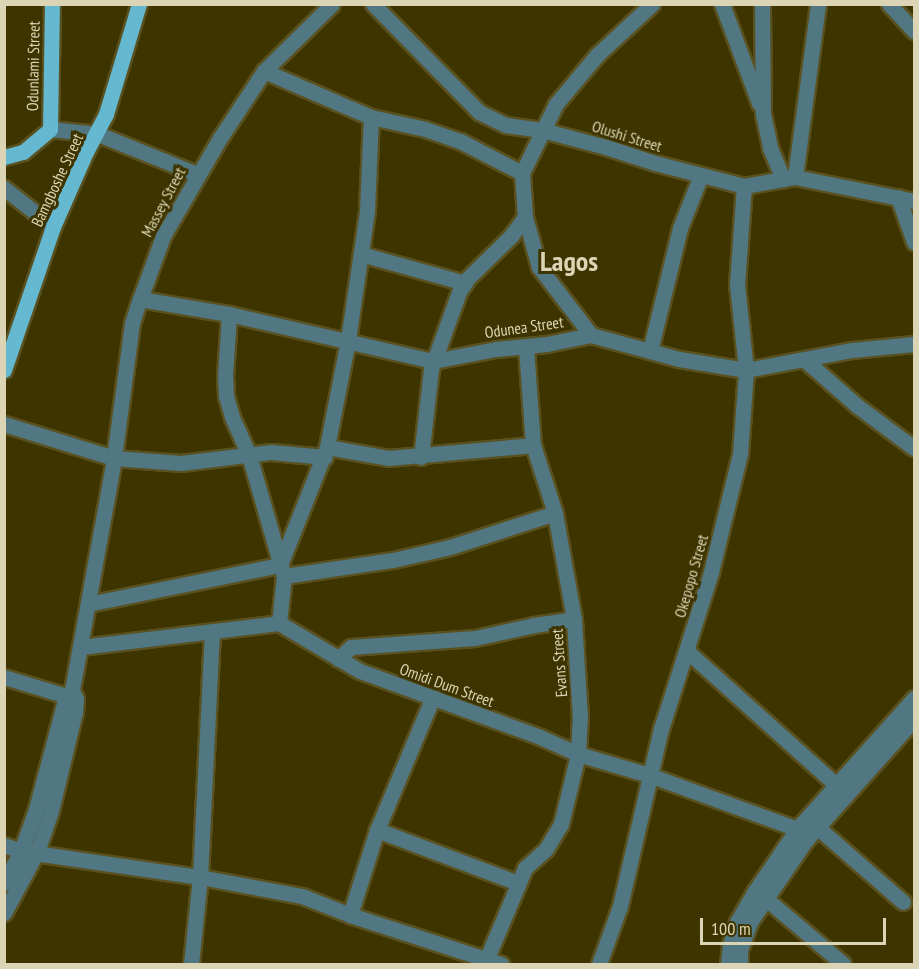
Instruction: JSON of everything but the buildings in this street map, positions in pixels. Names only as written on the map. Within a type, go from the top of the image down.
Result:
[{"type":"main road","name":"Odunlami Street","points":[[50,129],[52,4]]},
{"type":"main road","name":"Bamgboshe Street","points":[[4,370],[53,227],[86,152],[98,134],[106,114],[139,4]]},
{"type":"main road","points":[[4,157],[23,152],[50,129]]},
{"type":"street","name":"Massey Street","points":[[29,852],[51,811],[114,458],[132,323],[140,298],[163,236],[197,174],[264,71],[332,4]]},
{"type":"street","name":"Olushi Street","points":[[373,4],[479,112],[506,125],[542,130],[744,186],[789,178],[915,201]]},
{"type":"street","points":[[591,335],[538,267],[525,217],[522,173],[556,104],[597,56],[652,4]]},
{"type":"street","points":[[722,4],[764,114]]},
{"type":"street","points":[[762,4],[764,114],[770,148],[789,178]]},
{"type":"street","points":[[789,178],[818,4]]},
{"type":"street","points":[[889,4],[915,31]]},
{"type":"street","points":[[264,71],[371,117],[425,129],[460,141],[522,173]]},
{"type":"street","points":[[81,646],[279,622],[282,571],[326,452],[348,340],[367,211],[371,117]]},
{"type":"street","points":[[50,129],[98,134],[197,174]]},
{"type":"street","points":[[650,351],[680,228],[701,175]]},
{"type":"street","name":"Okepopo Street","points":[[599,964],[620,906],[661,729],[688,652],[734,490],[740,454],[746,370],[737,285],[744,186]]},
{"type":"street","points":[[4,188],[53,227]]},
{"type":"street","points":[[898,197],[915,242]]},
{"type":"street","points":[[421,457],[433,361],[465,283],[511,236],[525,217]]},
{"type":"street","points":[[361,254],[465,283]]},
{"type":"street","name":"Odunea Street","points":[[140,298],[230,314],[433,361],[591,335],[679,359],[746,370],[852,350],[915,344]]},
{"type":"street","points":[[230,314],[225,376],[226,396],[232,417],[249,455],[282,571]]},
{"type":"street","name":"Evans Street","points":[[494,962],[518,883],[525,868],[554,839],[578,754],[580,718],[574,620],[555,513],[533,445],[526,347]]},
{"type":"street","points":[[805,360],[856,405],[915,448]]},
{"type":"street","points":[[4,424],[114,458],[181,464],[271,452],[326,452],[388,458],[421,457],[533,445]]},
{"type":"street","points":[[88,604],[282,571],[393,560],[450,547],[555,513]]},
{"type":"street","points":[[338,659],[351,647],[475,638],[534,625],[574,620]]},
{"type":"street","name":"Omidi Dum Street","points":[[279,622],[360,671],[540,737],[578,754],[649,775],[797,829]]},
{"type":"street","points":[[191,964],[200,877],[213,631]]},
{"type":"street","points":[[688,652],[836,785]]},
{"type":"street","points":[[4,677],[71,695]]},
{"type":"street","points":[[729,964],[730,945],[737,922],[754,891],[797,829],[915,698]]},
{"type":"street","points":[[350,915],[378,831],[432,699]]},
{"type":"street","points":[[740,964],[740,950],[750,922],[765,898],[817,827],[915,719]]},
{"type":"street","points":[[817,827],[903,902]]},
{"type":"street","points":[[378,831],[518,883]]},
{"type":"street","points":[[4,845],[29,852],[200,877],[302,896],[350,915],[494,962]]},
{"type":"street","points":[[4,883],[29,852]]},
{"type":"street","points":[[4,913],[29,852]]},
{"type":"street","points":[[765,898],[843,964]]},
{"type":"district","name":"Lagos","points":[[569,261]]}]
